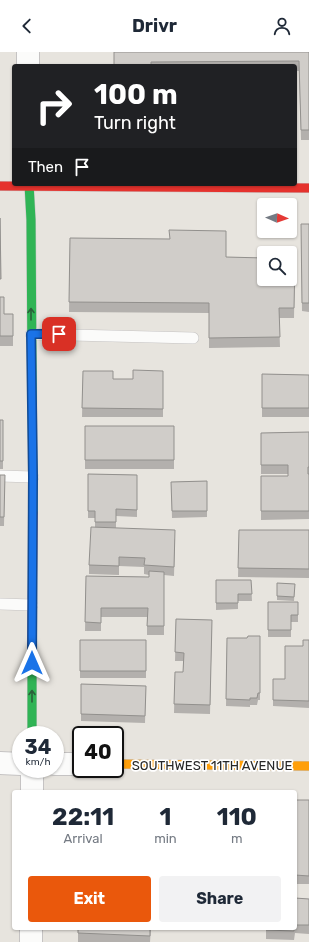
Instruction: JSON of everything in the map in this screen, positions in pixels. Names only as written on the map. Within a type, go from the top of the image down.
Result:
[{"type":"street","points":[[28,52],[28,64]]},
{"type":"street","points":[[0,186],[12,186]]},
{"type":"street","points":[[29,186],[31,220],[33,477],[32,726]]},
{"type":"street","points":[[216,186],[309,188]]},
{"type":"street","points":[[0,763],[12,764]]},
{"type":"street","name":"SOUTHWEST 11TH AVENUE","points":[[124,764],[309,766]]},
{"type":"street","points":[[32,778],[32,790]]},
{"type":"street","points":[[31,930],[31,942]]},
{"type":"lane","points":[[31,334],[193,338]]},
{"type":"lane","points":[[0,476],[33,477]]},
{"type":"lane","points":[[0,604],[32,605]]},
{"type":"building","points":[[114,52],[309,52],[309,130],[301,130],[299,61],[151,62],[151,64],[114,64]]},
{"type":"building","points":[[0,218],[1,279],[0,279]]},
{"type":"building","points":[[301,224],[309,224],[309,303],[302,303]]},
{"type":"building","points":[[169,230],[226,231],[226,257],[257,258],[257,286],[294,286],[294,308],[279,308],[280,337],[209,338],[209,303],[69,302],[70,238],[170,239]]},
{"type":"building","points":[[0,297],[4,297],[4,314],[13,314],[13,336],[0,336]]},
{"type":"building","points":[[133,370],[163,371],[163,409],[82,408],[83,371],[113,371],[113,379],[133,379]]},
{"type":"building","points":[[262,374],[309,375],[309,408],[262,408]]},
{"type":"building","points":[[0,420],[3,420],[3,461],[0,461]]},
{"type":"building","points":[[85,426],[174,426],[174,460],[85,460]]},
{"type":"building","points":[[309,432],[309,511],[261,511],[261,476],[288,476],[288,465],[261,465],[261,433]]},
{"type":"building","points":[[88,474],[137,475],[137,510],[116,509],[116,522],[95,522],[95,511],[88,511]]},
{"type":"building","points":[[0,475],[5,475],[4,517],[0,517]]},
{"type":"building","points":[[207,481],[207,511],[172,511],[171,482]]},
{"type":"building","points":[[91,527],[175,530],[174,567],[144,565],[145,558],[119,557],[119,566],[89,565]]},
{"type":"building","points":[[239,530],[309,530],[309,569],[238,568]]},
{"type":"building","points":[[149,571],[164,572],[164,626],[147,626],[148,608],[101,608],[101,623],[85,622],[86,576],[149,577]]},
{"type":"building","points":[[216,580],[251,580],[252,594],[238,594],[238,603],[216,603]]},
{"type":"building","points":[[277,583],[295,584],[294,597],[277,596]]},
{"type":"building","points":[[268,602],[298,602],[298,615],[291,615],[291,630],[268,630]]},
{"type":"building","points":[[176,619],[212,620],[210,705],[174,704],[175,672],[183,672],[184,653],[175,652]]},
{"type":"building","points":[[248,636],[260,636],[260,693],[258,693],[257,698],[250,698],[250,700],[226,699],[227,638],[247,638]]},
{"type":"building","points":[[80,640],[146,640],[146,671],[80,671]]},
{"type":"building","points":[[303,640],[309,640],[309,701],[273,700],[273,679],[285,679],[285,646],[303,646]]},
{"type":"building","points":[[81,684],[146,686],[145,716],[81,714]]},
{"type":"building","points":[[297,800],[309,800],[309,876],[297,875]]},
{"type":"building","points":[[297,898],[309,899],[309,925],[297,925]]},
{"type":"building","points":[[78,930],[150,930],[150,936],[78,933]]},
{"type":"building","points":[[266,930],[294,930],[294,931]]},
{"type":"traffic: fast","points":[[29,186],[31,220],[33,513]]},
{"type":"traffic: fast","points":[[32,650],[32,726]]},
{"type":"traffic: slow","points":[[124,764],[309,766]]},
{"type":"traffic: jam","points":[[0,186],[309,188]]},
{"type":"traffic: jam","points":[[32,650],[33,513]]},
{"type":"route","points":[[32,663],[33,477],[31,334],[59,334]]}]
